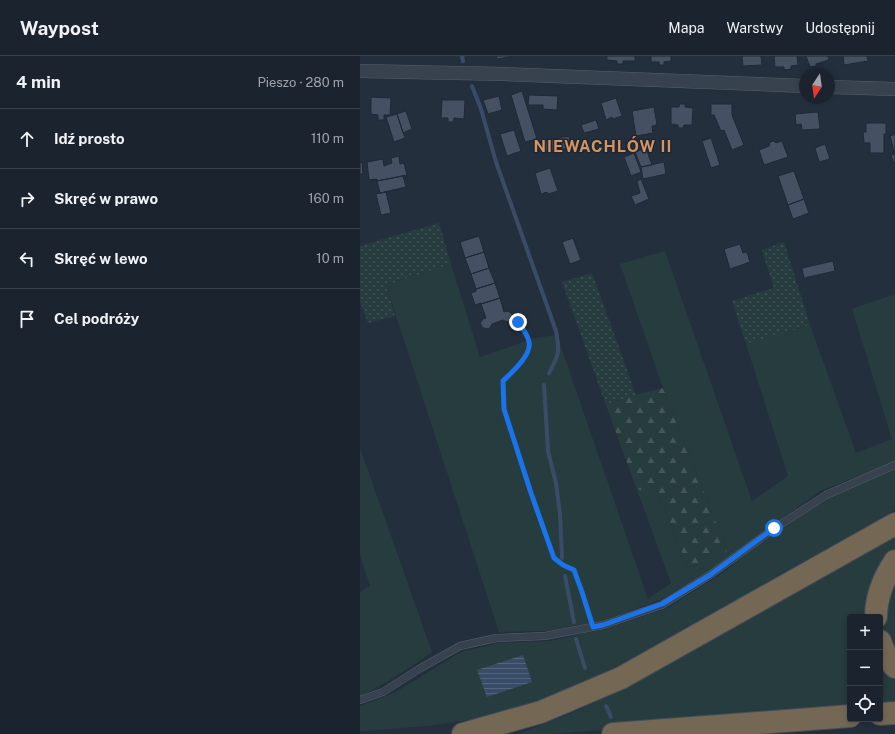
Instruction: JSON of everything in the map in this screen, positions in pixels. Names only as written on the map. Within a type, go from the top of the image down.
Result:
[{"type":"highway","points":[[463,734],[541,712],[621,678],[895,524]]},
{"type":"highway","points":[[876,614],[876,606],[880,588],[895,561]]},
{"type":"highway","points":[[883,649],[895,667]]},
{"type":"highway","points":[[883,714],[895,712]]},
{"type":"highway","points":[[613,734],[847,716]]},
{"type":"street","points":[[360,71],[504,74],[799,86]]},
{"type":"street","points":[[835,87],[895,89]]},
{"type":"lane","points":[[360,700],[383,692],[419,669],[460,646],[496,638],[545,636],[603,625],[662,604],[710,575],[774,528],[826,495],[895,465]]},
{"type":"path","points":[[518,322],[530,343],[526,354],[503,381],[504,409],[554,558],[563,565],[574,570],[593,627]]},
{"type":"green space","points":[[439,223],[451,264],[386,285],[395,316],[368,323],[360,301],[360,246]]},
{"type":"green space","points":[[784,242],[810,325],[746,344],[732,301],[774,288],[762,250]]},
{"type":"green space","points":[[665,251],[752,501],[788,476],[746,344],[810,325],[856,453],[892,439],[852,309],[895,294],[895,462],[820,491],[708,572],[660,600],[602,621],[548,631],[499,632],[386,285],[451,264],[480,357],[535,338],[557,335],[648,599],[671,583],[637,490],[657,490],[691,575],[727,551],[663,388],[620,264]]},
{"type":"green space","points":[[592,273],[636,395],[606,405],[562,282]]},
{"type":"green space","points":[[663,388],[727,551],[691,575],[657,490],[637,490],[606,405]]},
{"type":"green space","points":[[360,448],[432,652],[388,681],[360,696],[360,592],[370,586],[360,555]]},
{"type":"green space","points":[[895,469],[895,510],[601,675],[546,698],[518,708],[487,716],[451,723],[360,731],[360,706],[394,693],[461,652],[498,643],[550,641],[607,628],[668,608],[724,572],[746,554],[825,499]]},
{"type":"green space","points":[[895,536],[895,550],[888,557],[868,614],[847,614],[847,710],[551,734],[519,734],[574,712],[631,685]]},
{"type":"green space","points":[[895,577],[895,656],[884,635],[883,617]]},
{"type":"green space","points":[[883,662],[895,678],[895,707],[883,708]]},
{"type":"water","points":[[523,655],[532,682],[487,697],[477,670]]},
{"type":"building","points":[[496,56],[511,56],[511,57],[497,59]]},
{"type":"building","points":[[607,56],[635,56],[635,61],[623,61],[623,64],[617,64],[617,61],[607,60]]},
{"type":"building","points":[[651,56],[671,56],[671,61],[664,62],[664,65],[659,65],[659,62],[651,62]]},
{"type":"building","points":[[742,56],[761,56],[762,65],[743,66]]},
{"type":"building","points":[[774,56],[797,56],[798,65],[791,66],[791,69],[784,70],[784,67],[775,67]]},
{"type":"building","points":[[806,56],[828,56],[829,60],[810,67]]},
{"type":"building","points":[[843,56],[867,56],[868,61],[844,65]]},
{"type":"building","points":[[522,91],[537,139],[525,142],[511,95]]},
{"type":"building","points":[[529,95],[558,96],[557,110],[543,109],[543,105],[528,105]]},
{"type":"building","points":[[499,96],[502,110],[488,114],[483,100]]},
{"type":"building","points":[[371,97],[391,98],[390,115],[384,115],[384,120],[378,120],[378,115],[371,114]]},
{"type":"building","points":[[616,98],[622,116],[613,119],[612,117],[606,120],[601,103]]},
{"type":"building","points":[[442,100],[465,100],[464,119],[454,118],[453,122],[448,122],[448,118],[441,118]]},
{"type":"building","points":[[680,104],[685,104],[685,107],[693,108],[692,125],[684,125],[683,128],[678,128],[678,125],[671,124],[671,107],[679,107]]},
{"type":"building","points":[[711,104],[732,104],[732,115],[744,145],[732,150],[724,130],[721,131],[714,115],[711,115]]},
{"type":"building","points":[[654,107],[657,125],[652,126],[653,133],[636,136],[632,111]]},
{"type":"building","points":[[406,111],[412,129],[403,133],[397,114]]},
{"type":"building","points":[[818,112],[820,129],[802,130],[801,124],[796,125],[795,114]]},
{"type":"building","points":[[397,114],[405,138],[394,142],[386,117]]},
{"type":"building","points":[[596,120],[599,129],[584,133],[581,125]]},
{"type":"building","points":[[866,123],[886,123],[886,134],[884,134],[884,153],[870,153],[870,143],[864,143],[863,132],[866,132]]},
{"type":"building","points":[[514,130],[521,151],[507,156],[500,134]]},
{"type":"building","points":[[895,134],[895,154],[890,136]]},
{"type":"building","points":[[569,136],[571,148],[545,152],[543,141]]},
{"type":"building","points":[[711,138],[720,165],[711,168],[702,141]]},
{"type":"building","points":[[774,141],[776,143],[782,141],[788,157],[764,165],[759,150],[769,146],[770,142]]},
{"type":"building","points":[[825,144],[830,159],[819,162],[815,148]]},
{"type":"building","points":[[646,148],[652,165],[641,167],[635,152]]},
{"type":"building","points":[[634,153],[641,172],[631,176],[624,157]]},
{"type":"building","points":[[895,154],[895,163],[894,164],[891,155]]},
{"type":"building","points":[[399,156],[400,164],[404,163],[407,175],[377,181],[377,179],[369,180],[367,162],[383,159],[384,166],[392,163],[391,158]]},
{"type":"building","points":[[362,162],[363,174],[360,174],[360,163]]},
{"type":"building","points":[[664,162],[666,174],[643,179],[641,167]]},
{"type":"building","points":[[550,168],[558,191],[548,194],[547,192],[541,194],[535,173]]},
{"type":"building","points":[[794,171],[804,199],[788,205],[778,176]]},
{"type":"building","points":[[403,176],[406,187],[380,193],[377,181]]},
{"type":"building","points":[[641,179],[649,199],[635,205],[631,196],[640,193],[637,181]]},
{"type":"building","points":[[386,192],[391,213],[381,215],[376,194]]},
{"type":"building","points":[[804,199],[809,213],[793,219],[788,205]]},
{"type":"building","points":[[479,236],[484,252],[465,258],[460,242]]},
{"type":"building","points":[[573,238],[581,260],[570,264],[562,242]]},
{"type":"building","points":[[740,244],[743,253],[747,252],[750,262],[730,269],[724,249]]},
{"type":"building","points":[[484,252],[489,268],[471,274],[465,258]]},
{"type":"building","points":[[833,261],[835,271],[804,278],[802,268]]},
{"type":"building","points":[[489,268],[495,283],[476,289],[471,274]]},
{"type":"building","points":[[495,283],[500,298],[475,305],[471,293],[476,291],[476,289]]},
{"type":"building","points":[[500,298],[504,312],[508,311],[513,317],[511,321],[507,322],[503,320],[492,324],[490,328],[486,329],[482,327],[480,323],[486,318],[481,304]]},
{"type":"waterway","points":[[462,56],[463,61]]},
{"type":"waterway","points":[[472,86],[481,109],[496,162],[556,331],[558,353],[549,373]]},
{"type":"waterway","points":[[544,385],[548,451],[556,483],[560,514],[562,558]]},
{"type":"waterway","points":[[565,576],[574,622]]},
{"type":"waterway","points":[[576,639],[585,668]]},
{"type":"waterway","points":[[606,706],[611,717]]},
{"type":"district","name":"NIEWACHLÓW II","points":[[603,146]]},
{"type":"route","points":[[518,322],[530,343],[526,354],[503,381],[504,409],[554,558],[563,565],[574,570],[593,627],[603,625],[662,604],[710,575],[774,528]]}]
